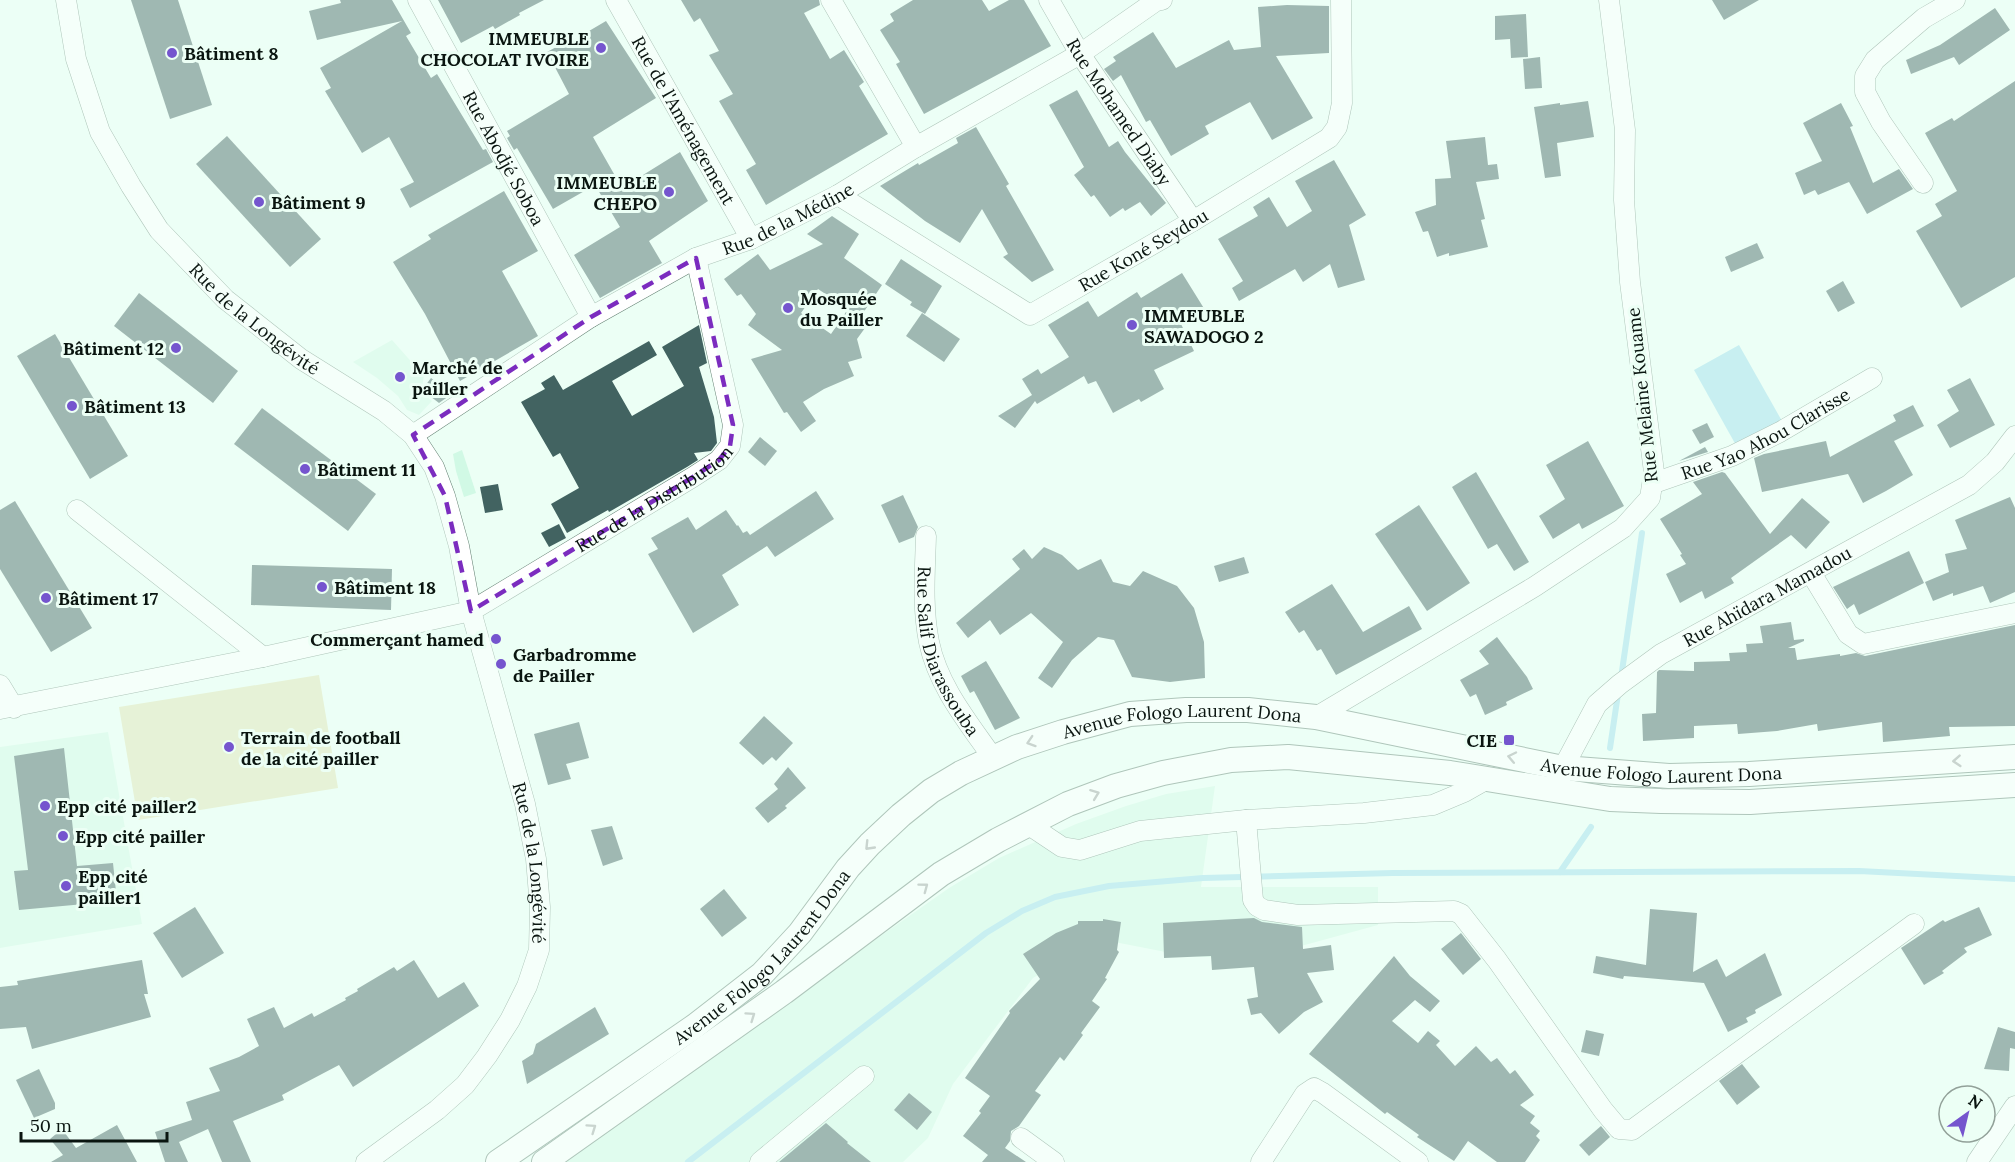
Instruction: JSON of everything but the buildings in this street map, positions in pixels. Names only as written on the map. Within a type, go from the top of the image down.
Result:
[{"type":"main road","name":"Avenue Fologo Laurent Dona","points":[[498,1162],[695,1026],[762,974],[800,933],[870,844],[901,815],[941,785],[1017,747],[1130,714],[1186,710],[1248,710],[1316,717],[1560,779],[1610,799],[1750,802],[2015,784]]},
{"type":"main road","name":"Avenue Fologo Laurent Dona","points":[[544,1162],[784,992],[941,874],[998,840],[1068,804],[1116,786],[1163,773],[1231,760],[1288,757],[1450,772],[1487,779],[1560,779],[1749,774],[2015,757]]},
{"type":"street","name":"Rue de la Longévité","points":[[66,0],[76,59],[100,132],[159,230],[225,299],[301,359],[384,411],[413,435],[434,467],[459,546],[471,611],[527,815],[536,860],[540,907],[538,950],[527,986],[510,1020],[465,1085],[437,1110],[366,1162]]},
{"type":"street","name":"Rue Abodjé Soboa","points":[[418,0],[591,316]]},
{"type":"street","name":"Rue de l'Aménagement","points":[[616,0],[751,239]]},
{"type":"street","points":[[831,0],[916,147]]},
{"type":"street","name":"Rue Mohamed Diaby","points":[[1049,0],[1080,54],[1193,220]]},
{"type":"street","name":"Rue de la Médine","points":[[413,435],[591,316],[696,258],[751,239],[838,195],[916,147],[1080,54],[1158,0]]},
{"type":"street","name":"Rue Koné Seydou","points":[[838,195],[1030,315],[1329,138],[1337,127],[1342,103],[1341,0]]},
{"type":"street","name":"Rue Melaine Kouame","points":[[1316,717],[1534,587],[1623,528],[1650,498],[1654,472],[1630,282],[1624,200],[1625,130],[1609,0]]},
{"type":"street","points":[[1923,183],[1881,122],[1865,92],[1865,76],[1875,60],[1924,18],[1955,0]]},
{"type":"street","name":"Rue de la Distribution","points":[[471,611],[693,477],[719,460],[730,446],[733,425],[696,258]]},
{"type":"street","name":"Rue Yao Ahou Clarisse","points":[[1654,483],[1732,456],[1780,432],[1872,378]]},
{"type":"street","name":"Rue Ahïdara Mamadou","points":[[1560,779],[1597,704],[1620,684],[1661,654],[1969,485],[1995,462],[2015,436]]},
{"type":"street","points":[[77,510],[263,657]]},
{"type":"street","name":"Rue Salif Diarassouba","points":[[927,536],[925,605],[929,643],[938,670],[952,698],[993,758]]},
{"type":"street","points":[[1811,573],[1848,634],[1863,644],[2015,613]]},
{"type":"street","points":[[0,685],[7,708],[263,657],[471,611]]},
{"type":"street","points":[[1029,825],[1062,847],[1080,850],[1140,831],[1246,820],[1365,813],[1433,805],[1487,779]]},
{"type":"street","points":[[1246,820],[1253,900],[1264,910],[1298,915],[1454,911],[1461,914],[1619,1129],[1632,1130],[1914,924]]},
{"type":"street","points":[[760,1162],[864,1076]]},
{"type":"street","points":[[1261,1162],[1305,1094],[1314,1088],[1418,1162]]},
{"type":"street","points":[[1977,1162],[2015,1106]]},
{"type":"street","points":[[1021,1138],[1054,1162]]},
{"type":"highlighted area","points":[[696,258],[733,425],[730,446],[719,460],[693,477],[471,611],[445,496],[413,435],[591,317]]},
{"type":"shaded area","name":"Marché de pailler","points":[[392,340],[424,376],[421,392],[432,401],[419,415],[407,410],[398,396],[353,362]]},
{"type":"shaded area","name":"Marché de pailler","points":[[462,450],[476,493],[464,497],[453,454]]},
{"type":"shaded area","name":"Terrain de football de la cité pailler","points":[[319,675],[338,788],[138,820],[119,707]]},
{"type":"shaded area","name":"Epp cité pailler","points":[[108,732],[142,924],[0,948],[0,747]]},
{"type":"shaded area","points":[[1215,786],[1201,887],[1378,887],[1378,925],[1253,959],[1186,956],[1099,939],[1033,978],[953,1084],[928,1138],[903,1162],[559,1162],[949,888],[999,858],[1076,824],[1126,806],[1166,794]]},
{"type":"water","points":[[1739,345],[1782,421],[1737,447],[1694,370]]},
{"type":"waterway","points":[[1621,678],[1642,533]]},
{"type":"waterway","points":[[1610,748],[1618,694]]},
{"type":"waterway","points":[[1560,872],[1591,827]]},
{"type":"waterway","points":[[688,1162],[986,933],[1022,911],[1055,897],[1109,886],[1203,878],[1393,873],[1859,871],[2015,879]]},
{"type":"place","name":"IMMEUBLE CHOCOLAT IVOIRE","points":[[601,48]]},
{"type":"place","name":"Bâtiment 8","points":[[172,53]]},
{"type":"place","name":"IMMEUBLE CHEPO","points":[[669,192]]},
{"type":"place","name":"Bâtiment 9","points":[[259,202]]},
{"type":"place","name":"Mosquée du Pailler","points":[[788,308]]},
{"type":"place","name":"IMMEUBLE SAWADOGO 2","points":[[1132,325]]},
{"type":"place","name":"Bâtiment 12","points":[[176,348]]},
{"type":"place","name":"Marché de pailler","points":[[400,377]]},
{"type":"place","name":"Bâtiment 13","points":[[72,406]]},
{"type":"place","name":"Bâtiment 11","points":[[305,469]]},
{"type":"place","name":"Bâtiment 18","points":[[322,587]]},
{"type":"place","name":"Bâtiment 17","points":[[46,598]]},
{"type":"place","name":"Commerçant hamed","points":[[496,639]]},
{"type":"place","name":"Garbadromme de Pailler","points":[[501,664]]},
{"type":"place","name":"CIE","points":[[1509,740]]},
{"type":"place","name":"Terrain de football de la cité pailler","points":[[229,747]]},
{"type":"place","name":"Epp cité pailler2","points":[[45,806]]},
{"type":"place","name":"Epp cité pailler","points":[[63,836]]},
{"type":"place","name":"Epp cité pailler1","points":[[66,886]]}]
